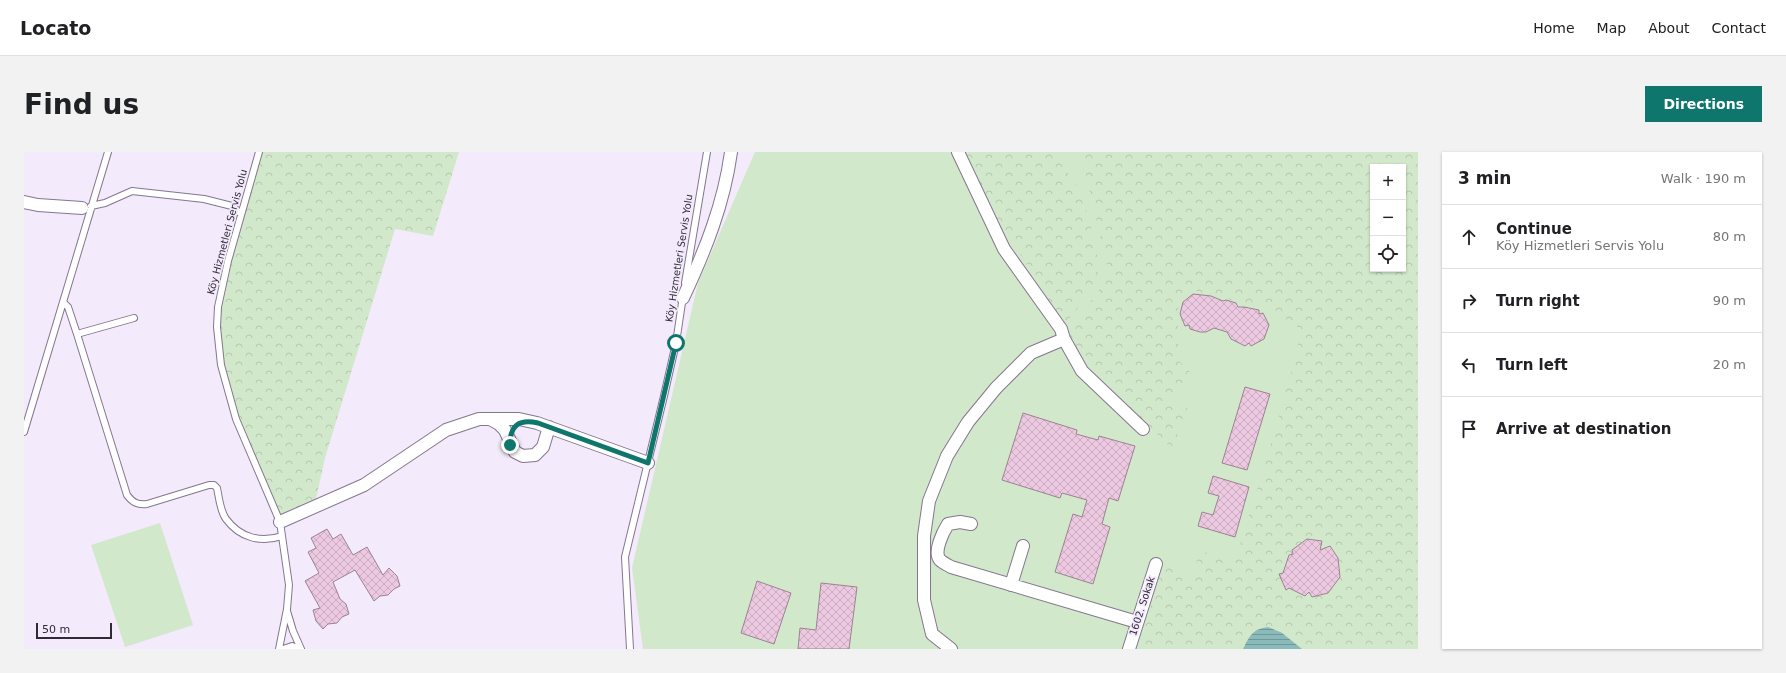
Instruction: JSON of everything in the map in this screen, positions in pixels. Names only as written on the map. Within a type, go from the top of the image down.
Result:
[{"type":"street","points":[[683,298],[704,253],[718,214],[731,152]]},
{"type":"street","points":[[958,152],[1004,249],[1061,329],[1064,339],[1082,371],[1143,429]]},
{"type":"street","points":[[24,202],[38,205],[86,207]]},
{"type":"street","points":[[934,649],[924,600],[924,536],[929,501],[947,456],[968,422],[996,388],[1031,353],[1064,339]]},
{"type":"street","points":[[280,522],[364,486],[446,430],[479,419],[526,421],[549,427],[648,463]]},
{"type":"street","points":[[490,419],[500,424],[505,430],[510,445],[515,452],[523,456],[534,455],[543,447],[549,427]]},
{"type":"street","points":[[510,445],[512,432],[517,425],[526,421]]},
{"type":"street","points":[[971,524],[960,522],[948,524],[942,537],[938,552],[938,557],[941,562],[951,567],[1137,622]]},
{"type":"street","points":[[1011,585],[1023,546]]},
{"type":"street","name":"1602. Sokak","points":[[1129,649],[1156,564]]},
{"type":"street","points":[[932,634],[952,649]]},
{"type":"lane","points":[[24,432],[63,302],[86,207],[108,152]]},
{"type":"lane","name":"Köy Hizmetleri Servis Yolu","points":[[259,152],[240,214],[218,307],[217,327],[221,365],[236,420],[280,522],[289,585],[287,609]]},
{"type":"lane","name":"Köy Hizmetleri Servis Yolu","points":[[630,649],[625,557],[676,343],[707,152]]},
{"type":"lane","points":[[86,207],[105,203],[132,191],[204,199],[232,206],[240,214]]},
{"type":"lane","points":[[63,302],[68,307],[78,334],[127,495],[133,502],[139,505],[148,504],[210,485],[217,488],[225,518],[237,530],[250,537],[268,540],[282,536]]},
{"type":"lane","points":[[78,334],[134,318]]},
{"type":"lane","points":[[279,649],[287,609]]},
{"type":"lane","points":[[287,609],[300,649]]},
{"type":"lane","points":[[282,649],[292,646],[300,649]]},
{"type":"green space","points":[[259,152],[459,152],[433,236],[395,229],[325,458],[314,508],[280,522],[225,384],[218,307]]},
{"type":"green space","points":[[755,152],[1418,152],[1418,649],[643,649],[632,568],[698,283]]},
{"type":"green space","points":[[964,152],[1052,152],[1081,191],[1093,235],[1099,265],[1097,278],[1073,315],[1067,320],[1062,321],[1043,294],[1023,258],[997,219]]},
{"type":"green space","points":[[1086,152],[1418,152],[1418,649],[1138,649],[1162,566],[1193,574],[1200,551],[1235,560],[1298,349],[1297,326],[1292,322],[1259,307],[1188,289],[1179,304],[1179,337],[1176,354],[1179,361],[1194,376],[1196,387],[1186,388],[1175,396],[1173,406],[1186,408],[1195,416],[1193,420],[1178,428],[1176,445],[1170,446],[1085,367],[1061,329],[1095,296],[1105,279],[1108,270],[1084,166]]},
{"type":"green space","points":[[160,523],[193,625],[125,647],[91,545]]},
{"type":"shaded area","points":[[1268,627],[1282,633],[1302,649],[1243,649],[1255,631]]},
{"type":"building","points":[[1193,294],[1211,296],[1223,301],[1226,300],[1236,303],[1238,307],[1259,310],[1259,314],[1263,313],[1269,325],[1264,339],[1251,346],[1249,343],[1245,346],[1231,339],[1227,332],[1214,328],[1206,332],[1200,332],[1190,329],[1189,325],[1185,326],[1180,314],[1183,302]]},
{"type":"building","points":[[1245,387],[1270,394],[1247,470],[1222,463]]},
{"type":"building","points":[[1023,413],[1077,430],[1076,434],[1098,440],[1099,436],[1135,446],[1118,501],[1109,498],[1102,524],[1110,527],[1093,584],[1055,572],[1073,514],[1082,517],[1087,500],[1062,493],[1060,498],[1002,480]]},
{"type":"building","points":[[1213,476],[1249,487],[1235,537],[1198,526],[1202,512],[1213,515],[1219,496],[1208,493]]},
{"type":"building","points":[[327,529],[333,539],[341,534],[353,555],[367,547],[383,575],[389,568],[397,576],[400,586],[388,595],[380,596],[374,601],[355,570],[333,582],[340,599],[346,604],[349,614],[342,617],[337,623],[328,624],[323,629],[316,621],[313,610],[320,608],[305,581],[319,573],[308,552],[316,548],[311,538]]},
{"type":"building","points":[[1307,539],[1322,541],[1320,550],[1330,546],[1338,558],[1340,577],[1328,593],[1312,597],[1309,592],[1305,596],[1289,588],[1286,590],[1279,574],[1283,573],[1289,555],[1293,554],[1292,550]]},
{"type":"building","points":[[757,581],[791,593],[774,644],[741,633]]},
{"type":"building","points":[[821,583],[857,587],[849,649],[798,649],[800,628],[816,630]]},
{"type":"route","points":[[510,445],[512,432],[517,425],[526,421],[538,423],[648,463],[676,343]]}]
